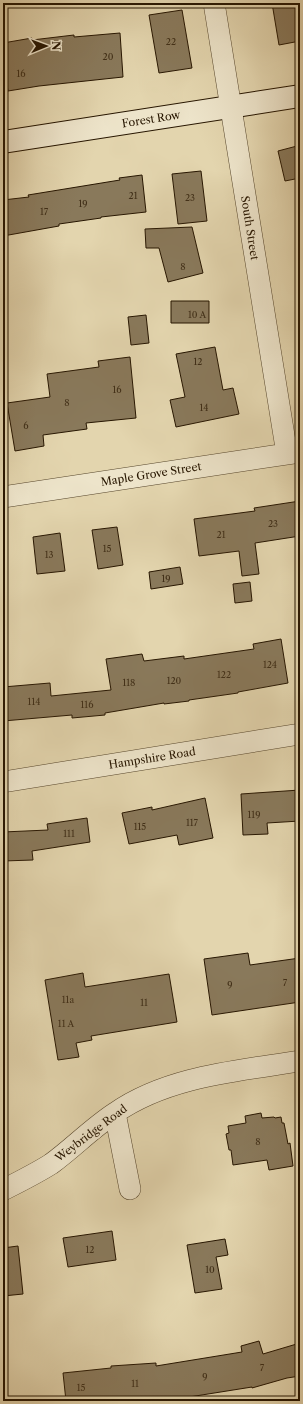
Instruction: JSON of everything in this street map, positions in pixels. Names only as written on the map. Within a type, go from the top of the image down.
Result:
[{"type":"street","name":"South Street","points":[[214,3],[230,107],[294,453]]},
{"type":"street","name":"Forest Row","points":[[3,142],[300,96]]},
{"type":"street","name":"Maple Grove Street","points":[[3,497],[294,453]]},
{"type":"street","name":"Hampshire Road","points":[[3,782],[300,734]]},
{"type":"street","name":"Weybridge Road","points":[[3,1190],[29,1178],[51,1163],[115,1113],[139,1099],[176,1084],[223,1073],[300,1061]]},
{"type":"street","points":[[115,1113],[130,1188]]},
{"type":"building","points":[[272,3],[300,3],[300,41],[279,45]]},
{"type":"building","points":[[182,10],[192,68],[159,73],[149,15]]},
{"type":"building","points":[[120,33],[123,77],[39,86],[8,91],[3,60],[3,43],[32,38],[32,40],[74,35],[74,37]]},
{"type":"building","points":[[297,146],[300,161],[300,178],[285,181],[278,151]]},
{"type":"building","points":[[201,171],[207,221],[178,224],[172,174]]},
{"type":"building","points":[[142,175],[146,212],[59,224],[59,226],[3,236],[3,200],[29,197],[28,195]]},
{"type":"building","points":[[192,227],[203,273],[168,282],[159,248],[146,248],[145,229]]},
{"type":"building","points":[[171,301],[209,301],[209,323],[171,323]]},
{"type":"building","points":[[146,315],[149,343],[131,345],[128,317]]},
{"type":"building","points":[[215,347],[223,390],[233,388],[239,414],[176,427],[170,400],[185,397],[176,354]]},
{"type":"building","points":[[130,357],[136,418],[86,423],[87,429],[43,435],[44,446],[15,451],[7,403],[50,397],[47,374],[99,367],[98,361]]},
{"type":"building","points":[[300,501],[300,536],[255,543],[259,574],[242,576],[239,551],[199,556],[194,519],[255,511],[254,508]]},
{"type":"building","points":[[117,527],[123,565],[98,569],[92,530]]},
{"type":"building","points":[[60,533],[65,571],[37,574],[33,537]]},
{"type":"building","points":[[180,567],[183,584],[151,589],[149,572]]},
{"type":"building","points":[[250,582],[252,601],[235,603],[233,584]]},
{"type":"building","points":[[281,639],[288,683],[238,693],[105,713],[105,715],[72,718],[72,715],[3,721],[3,687],[50,683],[51,696],[111,690],[106,659],[142,654],[144,661],[184,656],[184,659],[254,649],[253,644]]},
{"type":"building","points":[[300,790],[300,821],[267,823],[268,834],[243,835],[241,794]]},
{"type":"building","points":[[205,798],[213,838],[179,845],[177,835],[129,844],[122,813],[152,807],[152,810]]},
{"type":"building","points":[[87,818],[90,842],[32,851],[33,860],[3,861],[3,832],[48,830],[47,824]]},
{"type":"building","points":[[248,953],[250,965],[300,958],[300,1002],[212,1015],[204,959]]},
{"type":"building","points":[[83,973],[85,987],[169,974],[177,1022],[91,1036],[92,1040],[76,1043],[79,1057],[58,1060],[45,980]]},
{"type":"building","points":[[261,1113],[262,1118],[281,1117],[282,1123],[284,1123],[288,1144],[290,1143],[293,1166],[269,1170],[267,1160],[233,1165],[231,1150],[229,1150],[226,1134],[229,1133],[228,1126],[246,1123],[245,1116]]},
{"type":"building","points":[[112,1231],[116,1260],[68,1267],[63,1238]]},
{"type":"building","points":[[225,1239],[228,1255],[216,1257],[222,1289],[195,1293],[187,1245]]},
{"type":"building","points":[[18,1246],[23,1294],[3,1296],[3,1248]]},
{"type":"building","points":[[259,1341],[263,1354],[300,1343],[300,1376],[287,1378],[252,1388],[164,1401],[66,1401],[63,1373],[111,1368],[111,1366],[156,1363],[156,1366],[242,1352],[241,1346]]}]
